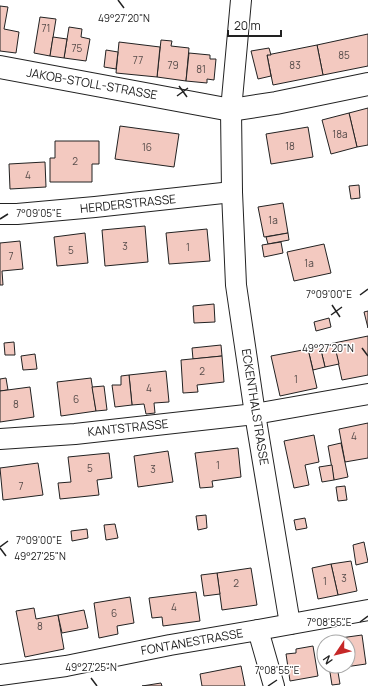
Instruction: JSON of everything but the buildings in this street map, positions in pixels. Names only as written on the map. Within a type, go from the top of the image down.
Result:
[{"type":"main road","name":"JAKOB-STOLL-STRASSE","points":[[0,67],[231,110],[276,103],[368,84]]},
{"type":"street","points":[[231,110],[241,0]]},
{"type":"street","name":"ECKENTHALSTRASSE","points":[[231,110],[232,192],[236,285],[255,414],[290,624]]},
{"type":"street","name":"HERDERSTRASSE","points":[[0,214],[17,214],[95,207],[232,192]]},
{"type":"street","name":"KANTSTRASSE","points":[[0,439],[75,434],[255,414],[368,394]]},
{"type":"street","points":[[290,624],[368,610]]},
{"type":"street","name":"FONTANESTRASSE","points":[[0,675],[66,666],[170,645],[290,624]]},
{"type":"street","points":[[258,630],[274,686]]}]
